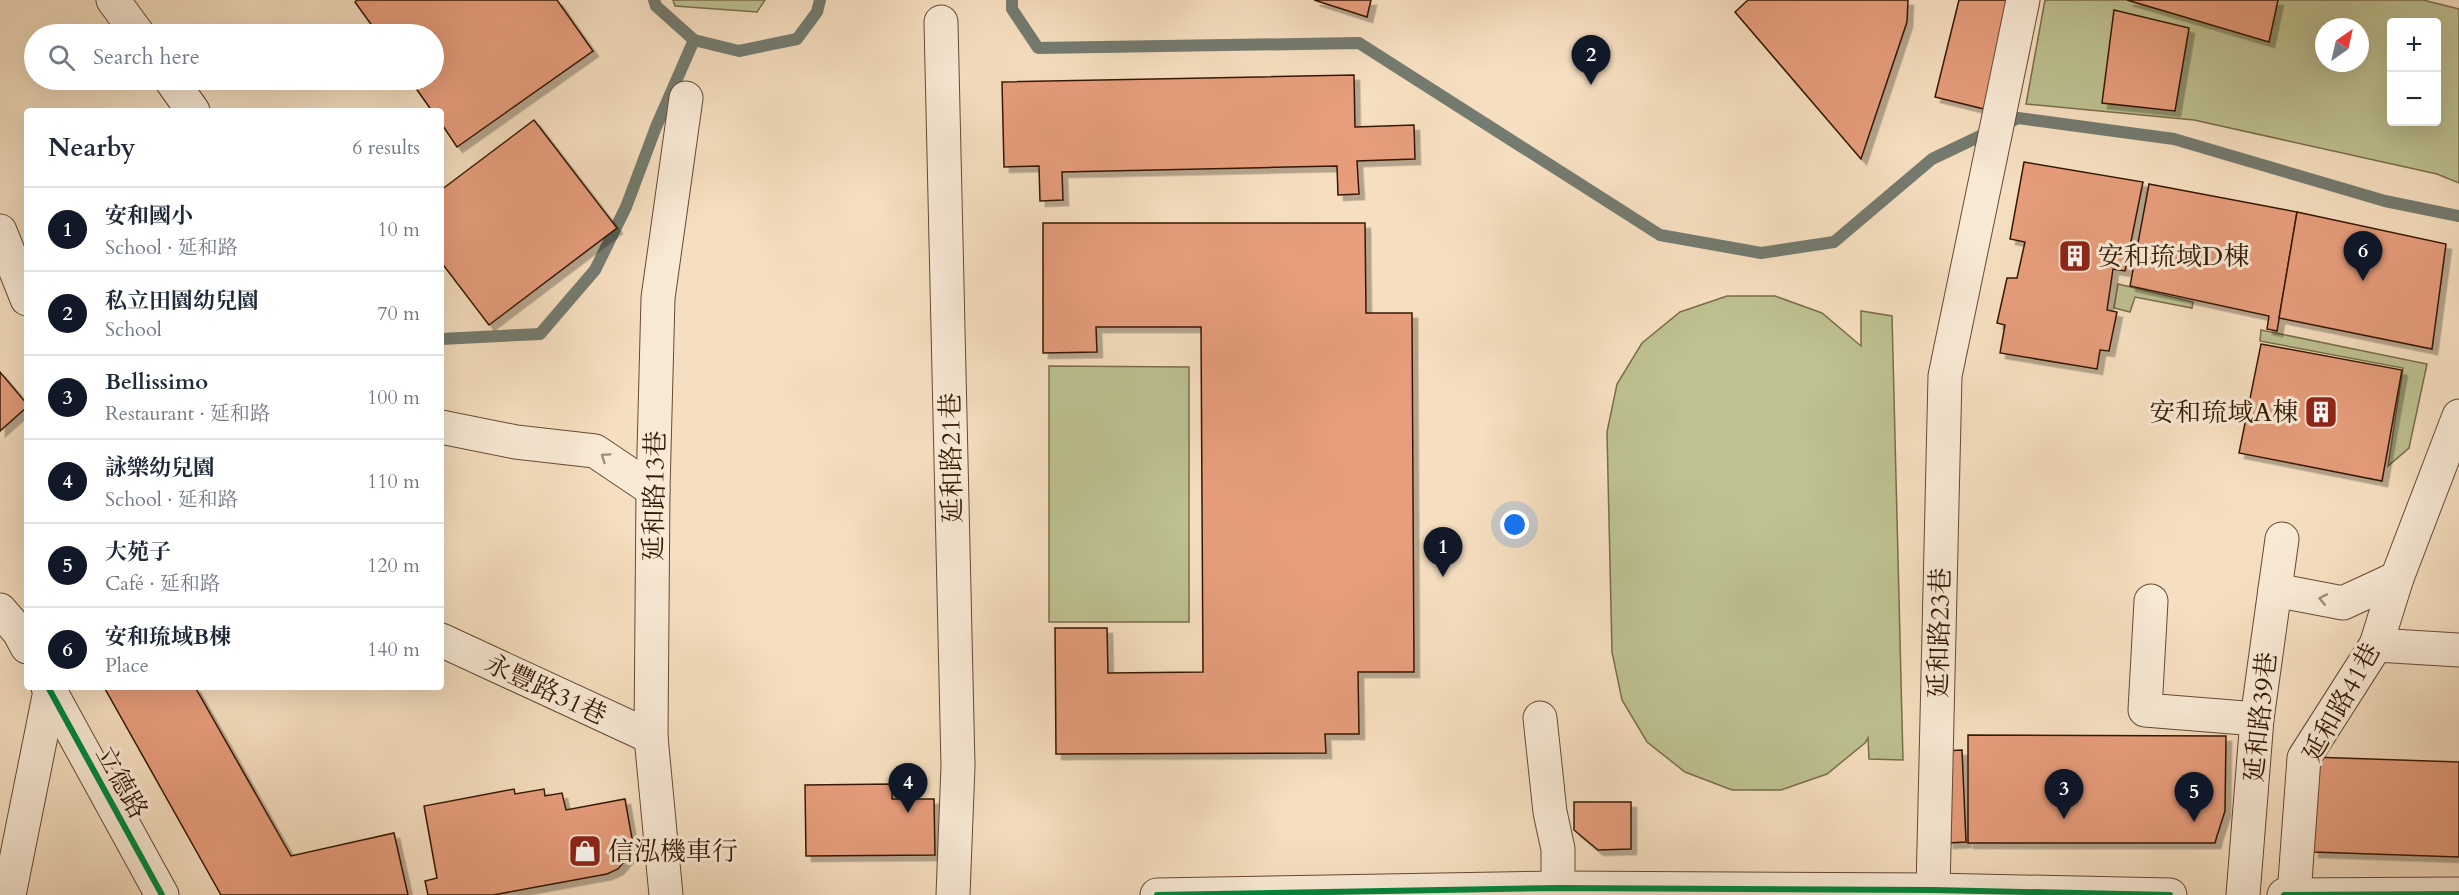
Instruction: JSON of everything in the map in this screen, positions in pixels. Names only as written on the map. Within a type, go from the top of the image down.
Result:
[{"type":"street","points":[[113,0],[131,24]]},
{"type":"street","name":"延和路23巷","points":[[1933,890],[1945,376],[2023,0]]},
{"type":"street","name":"延和路21巷","points":[[941,22],[957,755],[953,895]]},
{"type":"street","points":[[178,90],[191,108]]},
{"type":"street","name":"延和路13巷","points":[[666,895],[651,737],[653,490],[658,298],[686,98]]},
{"type":"street","points":[[0,231],[24,291]]},
{"type":"street","name":"延和路41巷","points":[[2294,895],[2304,758],[2376,645],[2397,578],[2452,451],[2459,416]]},
{"type":"street","points":[[444,428],[516,442],[595,451],[653,490]]},
{"type":"street","name":"延和路39巷","points":[[2243,895],[2258,719],[2282,539]]},
{"type":"street","points":[[2275,590],[2343,603],[2397,578]]},
{"type":"street","points":[[2151,601],[2145,710],[2258,719]]},
{"type":"street","name":"永豐路31巷","points":[[444,641],[651,737]]},
{"type":"street","points":[[2376,645],[2459,650]]},
{"type":"street","points":[[9,895],[49,690]]},
{"type":"street","name":"立德路","points":[[50,690],[162,895]]},
{"type":"street","points":[[1540,718],[1550,813],[1558,849],[1558,888]]},
{"type":"street","points":[[1157,895],[1499,893],[1558,888],[1933,890],[2000,894],[2170,895]]},
{"type":"street","points":[[2284,895],[2459,894]]},
{"type":"green space","points":[[673,0],[765,0],[757,12],[675,6]]},
{"type":"green space","points":[[2045,0],[2127,0],[2269,41],[2278,0],[2423,0],[2459,9],[2459,183],[2437,174],[2194,120],[2026,104]]},
{"type":"green space","points":[[2118,284],[2193,302],[2192,308],[2135,297],[2130,312],[2114,308]]},
{"type":"green space","points":[[1727,296],[1775,296],[1822,313],[1861,346],[1861,311],[1892,316],[1903,760],[1869,759],[1868,738],[1827,774],[1781,790],[1732,790],[1685,772],[1647,742],[1622,700],[1612,652],[1607,432],[1617,384],[1642,343],[1680,312]]},
{"type":"green space","points":[[2261,330],[2427,364],[2409,448],[2388,466],[2403,368],[2260,341]]},
{"type":"green space","points":[[1049,366],[1189,367],[1189,622],[1049,622]]},
{"type":"building","points":[[357,0],[557,0],[593,51],[457,147],[444,128],[444,108],[430,108],[417,90],[444,90],[444,24],[371,24],[355,2]]},
{"type":"building","points":[[1314,0],[1371,0],[1367,17]]},
{"type":"building","points":[[1748,0],[1908,0],[1907,22],[1861,159],[1735,12]]},
{"type":"building","points":[[1959,0],[2010,0],[1992,111],[1935,97]]},
{"type":"building","points":[[2127,0],[2278,0],[2269,42]]},
{"type":"building","points":[[2114,10],[2189,28],[2175,111],[2102,103]]},
{"type":"building","points":[[1354,75],[1355,127],[1414,125],[1415,159],[1357,161],[1359,194],[1338,195],[1337,166],[1062,172],[1063,200],[1040,201],[1039,166],[1004,167],[1002,82]]},
{"type":"building","points":[[534,120],[617,228],[489,325],[444,266],[444,188]]},
{"type":"building","name":"安和琉域D棟","points":[[2024,162],[2143,182],[2125,271],[2113,269],[2107,310],[2117,312],[2109,351],[2100,350],[2097,369],[2000,353],[2005,325],[1997,323],[2007,278],[2017,278],[2025,242],[2010,239]]},
{"type":"building","points":[[2149,184],[2297,212],[2277,331],[2267,329],[2269,316],[2130,286]]},
{"type":"building","points":[[2297,212],[2446,244],[2432,349],[2279,318]]},
{"type":"building","points":[[1043,223],[1365,223],[1366,313],[1412,313],[1414,672],[1358,672],[1359,734],[1325,734],[1326,753],[1056,754],[1055,628],[1107,628],[1108,673],[1203,672],[1201,327],[1096,327],[1097,352],[1043,353]]},
{"type":"building","name":"安和琉域A棟","points":[[2261,344],[2402,370],[2382,481],[2239,453]]},
{"type":"building","points":[[0,372],[24,400],[24,410],[0,431]]},
{"type":"building","points":[[106,690],[197,690],[291,856],[394,833],[408,895],[221,895]]},
{"type":"building","points":[[1968,735],[2226,736],[2225,811],[2215,843],[1968,843]]},
{"type":"building","points":[[1962,750],[1966,842],[1948,843],[1943,751]]},
{"type":"building","points":[[2311,757],[2459,762],[2459,857],[2313,852]]},
{"type":"building","points":[[892,784],[892,799],[934,799],[935,855],[806,856],[805,785]]},
{"type":"building","points":[[514,789],[515,794],[544,789],[545,796],[562,793],[566,810],[625,799],[633,844],[628,857],[618,869],[607,874],[493,895],[428,895],[425,881],[437,878],[424,806]]},
{"type":"building","points":[[1574,802],[1631,802],[1631,849],[1598,850],[1574,830]]},
{"type":"waterway","points":[[654,0],[656,6],[694,40],[739,51],[797,39],[817,12],[820,0]]},
{"type":"waterway","points":[[1012,0],[1012,9],[1038,48],[1359,43],[1660,235],[1761,253],[1834,242],[1932,159],[2018,118],[2174,139],[2385,201],[2459,216]]},
{"type":"waterway","points":[[444,339],[540,334],[595,270],[626,207],[656,127],[694,40]]},
{"type":"cycle path","points":[[50,690],[162,895]]},
{"type":"cycle path","points":[[1157,895],[1558,888],[1933,890],[2170,895]]},
{"type":"cycle path","points":[[2284,895],[2459,894]]},
{"type":"place","name":"私立田園幼兒園","points":[[1591,85]]},
{"type":"place","name":"安和琉域D棟","points":[[2075,256]]},
{"type":"place","name":"安和琉域B棟","points":[[2363,281]]},
{"type":"place","name":"安和琉域A棟","points":[[2321,412]]},
{"type":"place","name":"安和國小","points":[[1443,577]]},
{"type":"place","name":"詠樂幼兒園","points":[[908,813]]},
{"type":"place","name":"Bellissimo","points":[[2064,819]]},
{"type":"place","name":"大苑子","points":[[2194,822]]},
{"type":"place","name":"信泓機車行","points":[[585,851]]}]
